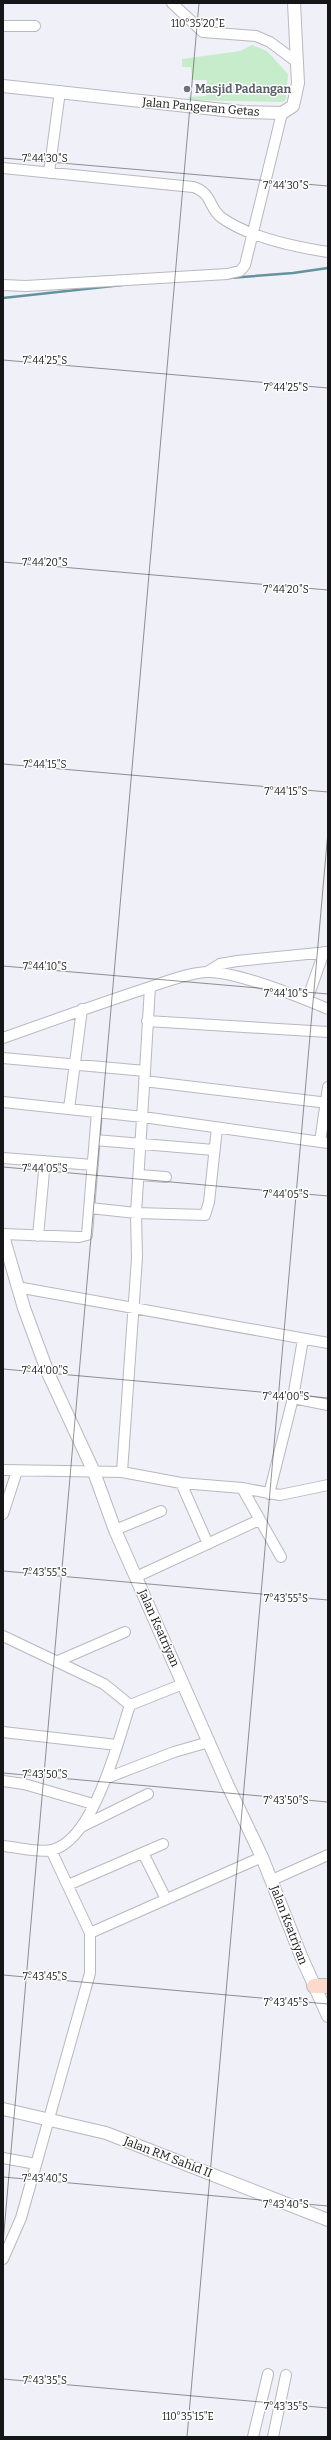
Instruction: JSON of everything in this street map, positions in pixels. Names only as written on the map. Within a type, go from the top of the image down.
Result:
[{"type":"main road","points":[[314,1986],[328,1986]]},
{"type":"street","points":[[172,3],[203,32],[256,36],[270,42],[298,63]]},
{"type":"street","points":[[3,285],[26,286],[232,274],[244,267],[282,113],[291,109],[297,97],[298,63],[294,3]]},
{"type":"street","points":[[3,26],[34,26]]},
{"type":"street","name":"Jalan Pangeran Getas","points":[[3,86],[227,110],[282,113]]},
{"type":"street","points":[[49,173],[60,91]]},
{"type":"street","points":[[3,168],[198,189],[205,193],[220,217],[253,233],[288,244],[328,252]]},
{"type":"street","points":[[3,1038],[82,1009],[150,987],[207,972],[224,963],[326,952],[307,1000]]},
{"type":"street","points":[[207,972],[236,978],[307,1000],[328,1009]]},
{"type":"street","points":[[122,1472],[137,1258],[136,1213],[150,987]]},
{"type":"street","points":[[69,1109],[82,1009]]},
{"type":"street","points":[[148,1021],[328,1032]]},
{"type":"street","points":[[3,1058],[75,1064],[327,1103]]},
{"type":"street","points":[[3,1102],[143,1117],[324,1142],[328,1087]]},
{"type":"street","points":[[3,1236],[86,1236],[90,1208],[97,1112]]},
{"type":"street","points":[[90,1208],[136,1213],[199,1216],[207,1213],[217,1128]]},
{"type":"street","points":[[95,1140],[214,1150]]},
{"type":"street","points":[[3,1158],[93,1165]]},
{"type":"street","points":[[38,1236],[45,1161]]},
{"type":"street","points":[[139,1175],[166,1177]]},
{"type":"street","name":"Jalan Ksatriyan","points":[[3,1236],[17,1287],[48,1373],[94,1472],[115,1530],[228,1786],[262,1857],[314,1986],[328,2016]]},
{"type":"street","points":[[17,1287],[328,1343]]},
{"type":"street","points":[[269,1494],[293,1398],[303,1339]]},
{"type":"street","points":[[293,1398],[328,1405]]},
{"type":"street","points":[[3,1470],[122,1472],[181,1483],[242,1488],[269,1494],[286,1495],[328,1485]]},
{"type":"street","points":[[3,1514],[17,1471]]},
{"type":"street","points":[[181,1483],[208,1544]]},
{"type":"street","points":[[242,1488],[281,1557]]},
{"type":"street","points":[[115,1530],[161,1511]]},
{"type":"street","points":[[136,1577],[260,1520]]},
{"type":"street","points":[[58,1661],[125,1632]]},
{"type":"street","points":[[3,1636],[104,1684],[130,1705]]},
{"type":"street","points":[[130,1705],[183,1684]]},
{"type":"street","points":[[83,1826],[107,1778],[130,1705]]},
{"type":"street","points":[[3,1732],[117,1745]]},
{"type":"street","points":[[107,1778],[174,1752],[209,1742]]},
{"type":"street","points":[[3,1781],[24,1784],[93,1804]]},
{"type":"street","points":[[3,1846],[51,1850],[71,1838],[83,1826],[148,1794]]},
{"type":"street","points":[[68,1885],[163,1844]]},
{"type":"street","points":[[3,2259],[21,2218],[88,1986],[90,1973],[90,1933],[51,1850]]},
{"type":"street","points":[[143,1853],[166,1900]]},
{"type":"street","points":[[272,1880],[328,1855]]},
{"type":"street","points":[[90,1933],[262,1857]]},
{"type":"street","name":"Jalan RM Sahid II","points":[[3,2108],[106,2133],[328,2220]]},
{"type":"street","points":[[3,2158],[36,2164]]},
{"type":"street","points":[[253,2437],[268,2374]]},
{"type":"street","points":[[273,2437],[286,2375]]},
{"type":"green space","points":[[252,45],[267,51],[288,74],[286,99],[283,102],[189,100],[188,97],[206,96],[207,80],[192,80],[191,67],[182,67],[182,59],[240,51]]},
{"type":"waterway","points":[[229,278],[293,273],[328,268]]},
{"type":"waterway","points":[[3,298],[122,285]]},
{"type":"place","name":"Masjid Padangan","points":[[187,89]]}]
